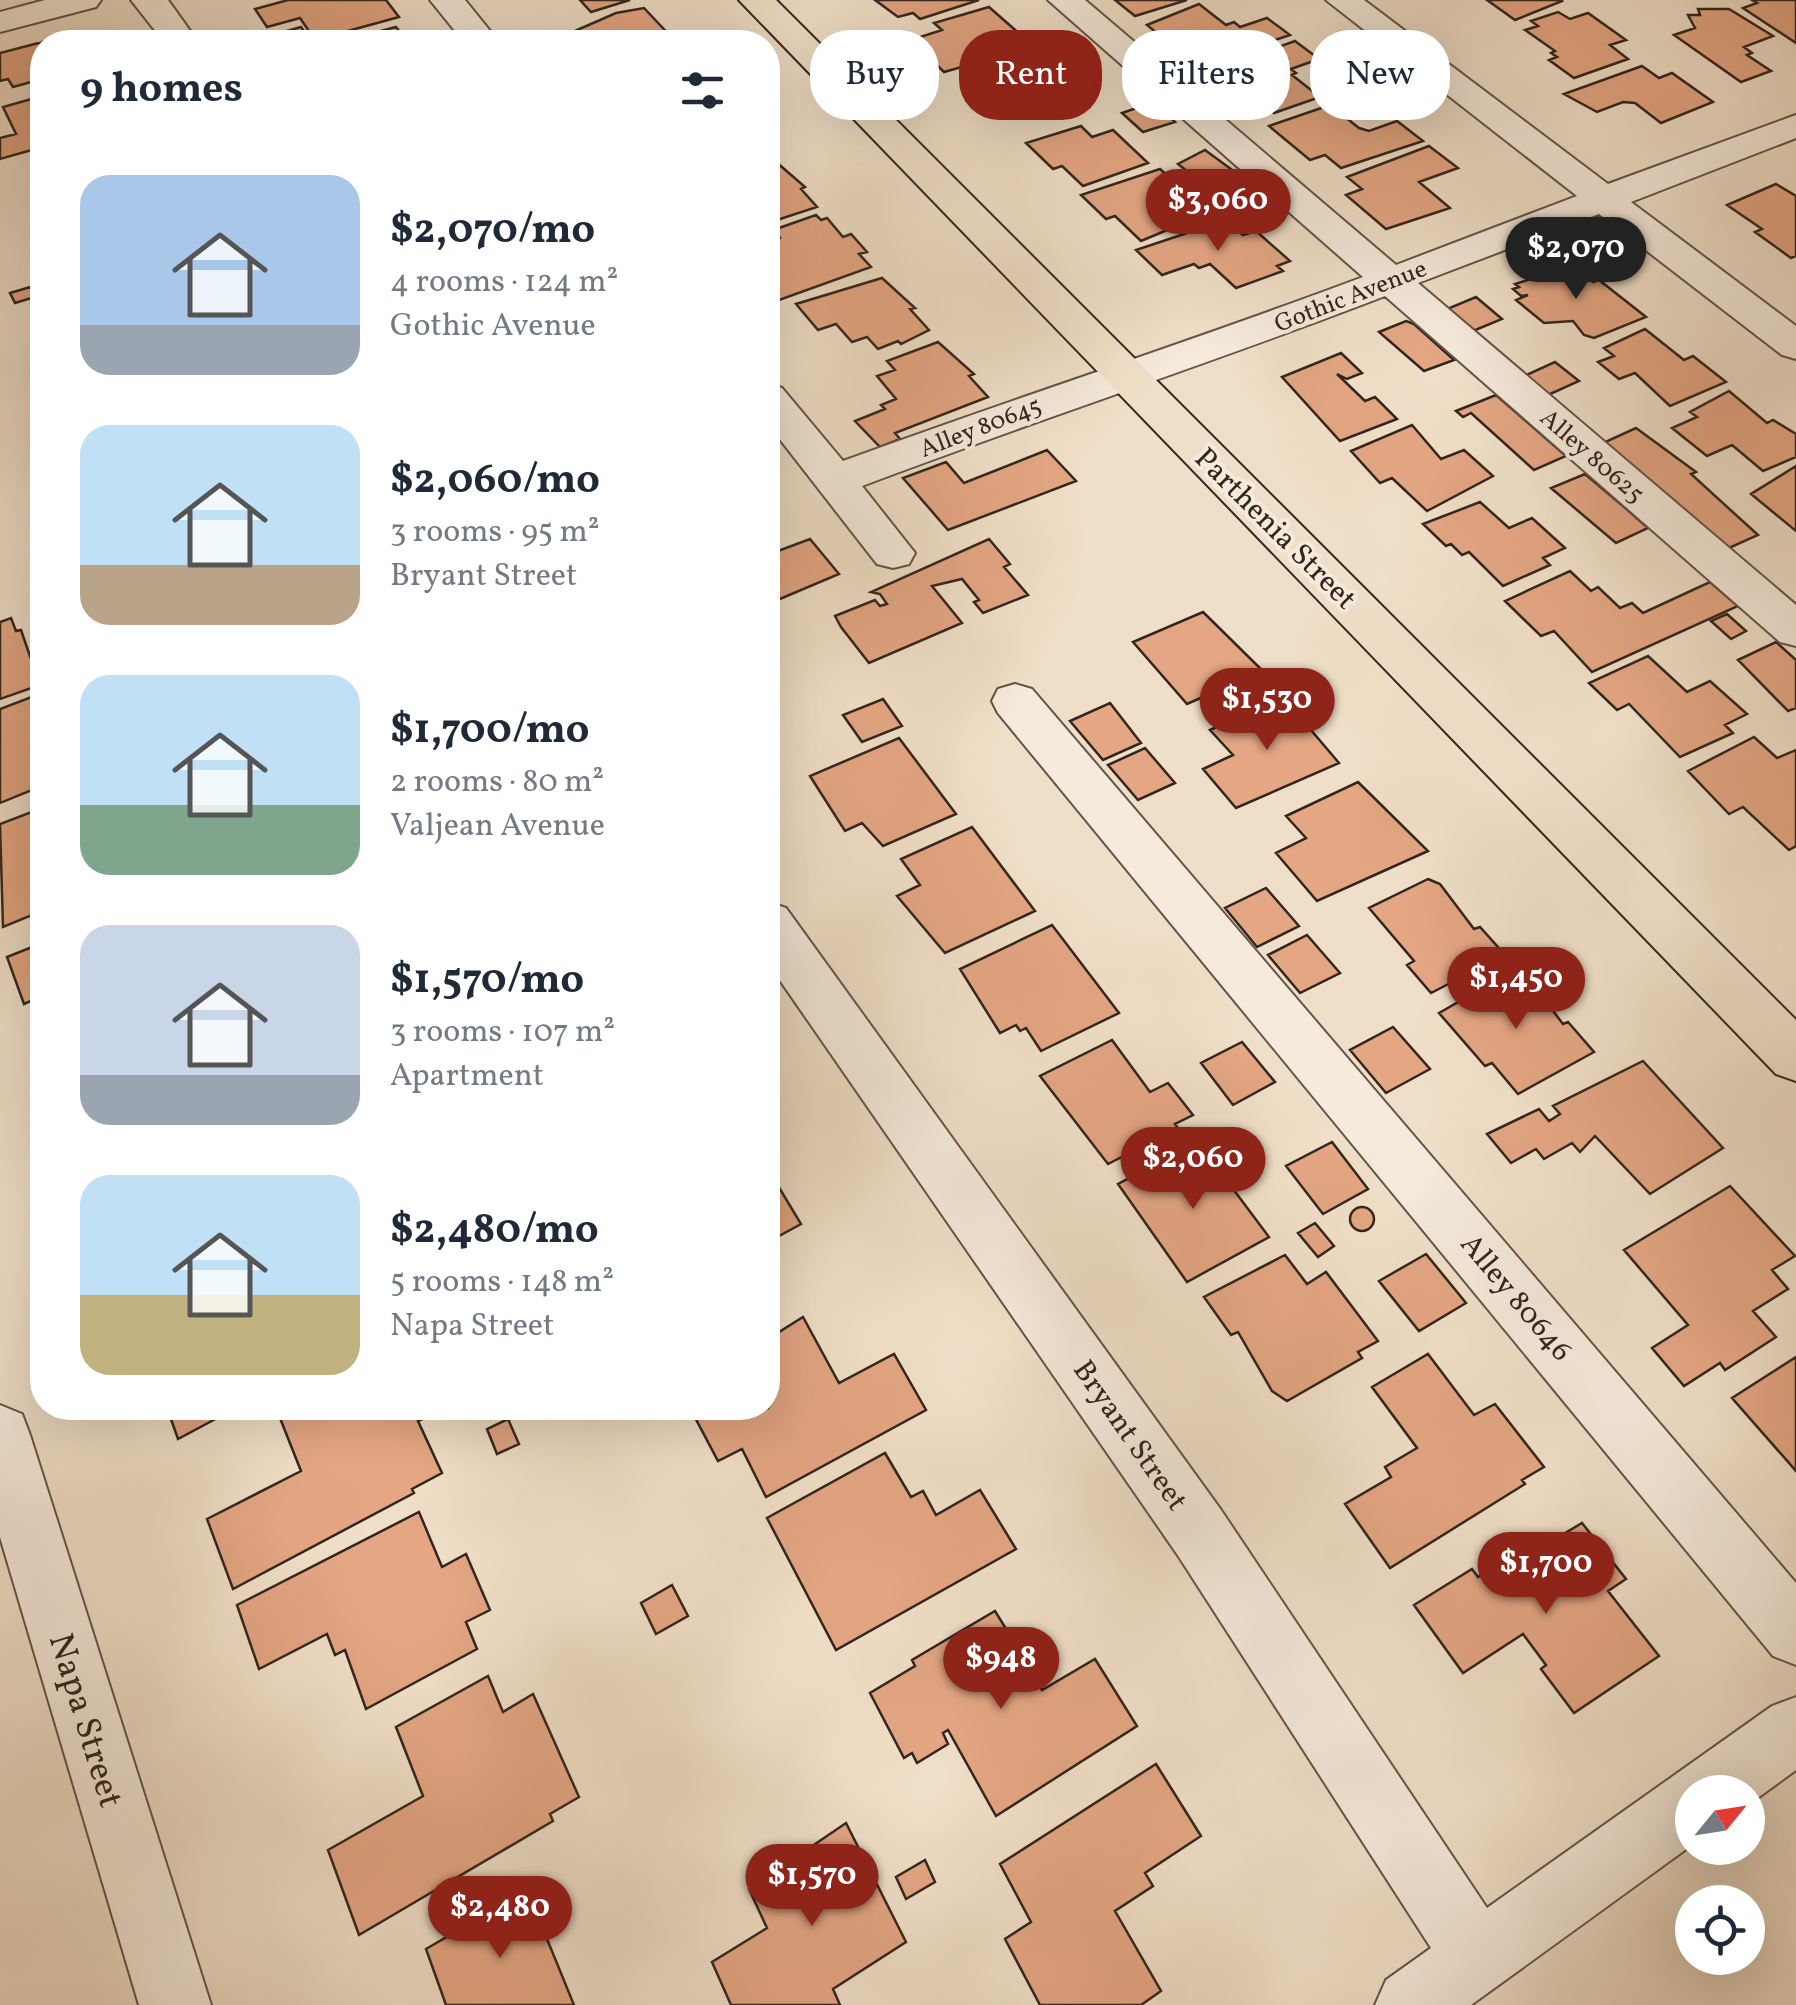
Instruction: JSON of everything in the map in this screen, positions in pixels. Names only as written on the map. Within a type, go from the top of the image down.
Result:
[{"type":"main road","name":"Parthenia Street","points":[[756,0],[1796,1057]]},
{"type":"street","points":[[0,22],[84,0]]},
{"type":"street","points":[[148,0],[173,30]]},
{"type":"street","points":[[448,0],[472,30]]},
{"type":"street","name":"Alley 80625","points":[[1065,0],[1796,630]]},
{"type":"street","points":[[1343,0],[1796,346]]},
{"type":"street","name":"Gothic Avenue","points":[[1127,377],[1796,126]]},
{"type":"street","name":"Alley 80645","points":[[835,480],[1057,397],[1127,377]]},
{"type":"street","points":[[780,411],[894,554]]},
{"type":"street","name":"Alley 80646","points":[[1015,702],[1232,966],[1348,1104],[1450,1216],[1796,1633]]},
{"type":"street","name":"Bryant Street","points":[[780,940],[1200,1532],[1478,1957]]},
{"type":"street","name":"Napa Street","points":[[0,1435],[174,2005]]},
{"type":"street","points":[[1733,1775],[1796,1730]]},
{"type":"street","points":[[1411,2005],[1675,1816]]},
{"type":"building","points":[[288,0],[386,0],[399,17],[352,30],[308,30],[300,18],[267,27],[255,9]]},
{"type":"building","points":[[580,0],[630,0],[591,12]]},
{"type":"building","points":[[875,0],[979,0],[920,19],[913,13],[898,17]]},
{"type":"building","points":[[1115,0],[1187,0],[1135,16]]},
{"type":"building","points":[[1487,0],[1561,0],[1562,1],[1515,20]]},
{"type":"building","points":[[1752,0],[1796,0],[1796,43],[1743,8],[1757,3]]},
{"type":"building","points":[[1199,4],[1226,25],[1234,22],[1240,27],[1267,18],[1283,30],[1153,30],[1147,25]]},
{"type":"building","points":[[989,7],[1015,30],[959,30],[959,68],[944,72],[939,67],[942,30],[934,23]]},
{"type":"building","points":[[644,8],[665,30],[577,30],[616,13]]},
{"type":"building","points":[[1698,9],[1729,9],[1773,36],[1744,47],[1752,53],[1747,55],[1771,71],[1741,82],[1674,35],[1695,28],[1688,15],[1700,15]]},
{"type":"building","points":[[1558,12],[1570,19],[1588,13],[1626,40],[1610,45],[1628,59],[1574,78],[1549,60],[1557,57],[1551,53],[1555,51],[1525,30],[1538,26],[1531,21]]},
{"type":"building","points":[[1295,41],[1310,52],[1310,62],[1291,69],[1296,73],[1292,75],[1310,89],[1310,100],[1290,107],[1290,43]]},
{"type":"building","points":[[30,45],[30,82],[13,87],[8,79],[0,81],[0,53]]},
{"type":"building","points":[[1642,66],[1659,78],[1672,73],[1713,102],[1661,123],[1635,103],[1623,102],[1597,112],[1564,94]]},
{"type":"building","points":[[30,99],[30,150],[0,159],[0,138],[16,134],[3,107]]},
{"type":"building","points":[[1310,112],[1310,120],[1349,120],[1369,131],[1397,121],[1423,141],[1341,168],[1325,155],[1310,160],[1269,126]]},
{"type":"building","points":[[1130,120],[1175,122],[1143,132]]},
{"type":"building","points":[[1081,126],[1092,137],[1113,130],[1148,163],[1083,186],[1062,166],[1053,169],[1026,143]]},
{"type":"building","points":[[1429,146],[1458,168],[1419,182],[1450,208],[1386,229],[1346,195],[1362,189],[1347,177]]},
{"type":"building","points":[[1205,150],[1235,172],[1191,187],[1176,175],[1187,171],[1178,164]]},
{"type":"building","points":[[780,165],[805,187],[801,189],[817,207],[780,219]]},
{"type":"building","points":[[1160,169],[1208,213],[1141,241],[1115,216],[1106,219],[1081,195]]},
{"type":"building","points":[[1776,184],[1796,196],[1796,256],[1791,258],[1755,232],[1762,229],[1727,205]]},
{"type":"building","points":[[816,215],[821,220],[827,218],[843,237],[851,234],[867,252],[859,254],[871,267],[780,300],[780,228]]},
{"type":"building","points":[[1226,220],[1243,235],[1256,231],[1290,261],[1277,266],[1283,271],[1236,288],[1210,264],[1199,268],[1194,264],[1162,275],[1136,250]]},
{"type":"building","points":[[1572,266],[1593,282],[1599,280],[1646,317],[1594,338],[1584,335],[1573,321],[1544,323],[1516,300],[1528,295],[1521,296],[1513,289],[1519,287],[1515,284]]},
{"type":"building","points":[[882,278],[915,308],[910,309],[929,330],[901,344],[898,341],[878,349],[867,337],[852,342],[836,324],[818,330],[796,304]]},
{"type":"building","points":[[30,287],[30,298],[15,303],[10,293]]},
{"type":"building","points":[[1476,297],[1502,319],[1473,331],[1447,309]]},
{"type":"building","points":[[1406,321],[1454,360],[1424,371],[1379,332]]},
{"type":"building","points":[[1645,329],[1684,360],[1693,356],[1726,382],[1670,406],[1635,373],[1619,379],[1598,362],[1614,356],[1604,348]]},
{"type":"building","points":[[938,342],[974,374],[969,376],[988,397],[895,433],[900,439],[880,447],[855,421],[885,409],[881,405],[896,399],[877,376],[895,370],[887,361]]},
{"type":"building","points":[[1341,353],[1362,373],[1347,379],[1337,374],[1365,401],[1375,397],[1397,419],[1340,441],[1282,377]]},
{"type":"building","points":[[1555,362],[1579,381],[1548,395],[1524,376]]},
{"type":"building","points":[[1729,391],[1767,423],[1773,420],[1796,434],[1796,457],[1763,471],[1732,445],[1707,456],[1672,428],[1697,417],[1690,412]]},
{"type":"building","points":[[1496,395],[1566,456],[1534,470],[1471,413],[1463,417],[1456,411]]},
{"type":"building","points":[[1412,425],[1441,459],[1464,450],[1493,476],[1427,511],[1392,478],[1380,483],[1351,451]]},
{"type":"building","points":[[1636,428],[1696,472],[1691,474],[1758,535],[1729,548],[1603,443]]},
{"type":"building","points":[[1047,450],[1076,481],[948,530],[903,478],[946,462],[964,483]]},
{"type":"building","points":[[1796,466],[1796,531],[1751,494]]},
{"type":"building","points":[[1585,474],[1648,528],[1616,543],[1551,488]]},
{"type":"building","points":[[1480,502],[1509,528],[1532,518],[1565,548],[1543,558],[1550,565],[1503,586],[1469,552],[1462,555],[1451,544],[1446,546],[1423,524]]},
{"type":"building","points":[[810,539],[839,574],[780,599],[780,550]]},
{"type":"building","points":[[989,539],[1010,564],[1004,567],[1028,595],[983,613],[974,602],[979,600],[962,579],[932,586],[962,623],[869,663],[835,616],[875,600],[880,606],[887,604],[880,594],[871,592]]},
{"type":"building","points":[[1570,571],[1591,591],[1598,587],[1620,608],[1632,603],[1643,613],[1710,582],[1738,606],[1592,672],[1554,631],[1541,636],[1505,601]]},
{"type":"building","points":[[1203,612],[1263,671],[1187,704],[1133,642]]},
{"type":"building","points":[[1727,614],[1746,631],[1731,639],[1711,621]]},
{"type":"building","points":[[11,618],[16,631],[21,630],[30,656],[30,688],[0,699],[0,622]]},
{"type":"building","points":[[1776,642],[1796,660],[1796,708],[1788,711],[1738,660]]},
{"type":"building","points":[[1648,656],[1687,692],[1710,681],[1747,714],[1725,725],[1733,733],[1680,757],[1629,704],[1617,710],[1589,683]]},
{"type":"building","points":[[1282,696],[1339,763],[1236,808],[1203,769],[1233,755],[1210,730]]},
{"type":"building","points":[[30,698],[30,791],[0,803],[0,709]]},
{"type":"building","points":[[883,699],[902,726],[862,742],[843,715]]},
{"type":"building","points":[[1110,703],[1141,743],[1103,760],[1070,721]]},
{"type":"building","points":[[1754,737],[1777,758],[1796,750],[1796,846],[1789,850],[1743,807],[1729,814],[1688,771]]},
{"type":"building","points":[[899,738],[956,814],[883,846],[862,823],[845,831],[810,776]]},
{"type":"building","points":[[1145,748],[1175,783],[1138,800],[1108,765]]},
{"type":"building","points":[[1358,782],[1428,851],[1317,901],[1276,853],[1306,838],[1286,816]]},
{"type":"building","points":[[30,813],[30,916],[3,927],[0,824]]},
{"type":"building","points":[[972,827],[1035,911],[945,953],[897,896],[920,885],[901,859]]},
{"type":"building","points":[[1428,879],[1440,884],[1474,929],[1480,927],[1505,955],[1431,993],[1407,965],[1414,961],[1369,908]]},
{"type":"building","points":[[1266,888],[1299,926],[1257,947],[1225,908]]},
{"type":"building","points":[[1052,925],[1119,1013],[1041,1051],[1026,1028],[1020,1031],[1016,1025],[1000,1033],[960,969]]},
{"type":"building","points":[[1307,935],[1340,973],[1300,993],[1268,955]]},
{"type":"building","points":[[30,948],[30,1001],[24,1004],[7,957]]},
{"type":"building","points":[[1514,970],[1527,977],[1563,1024],[1568,1022],[1594,1052],[1518,1094],[1492,1063],[1485,1066],[1439,1013]]},
{"type":"building","points":[[1393,1027],[1430,1069],[1386,1093],[1350,1050]]},
{"type":"building","points":[[1112,1040],[1150,1092],[1168,1083],[1193,1115],[1175,1124],[1178,1128],[1108,1164],[1040,1076]]},
{"type":"building","points":[[1242,1042],[1275,1082],[1233,1105],[1201,1063]]},
{"type":"building","points":[[1643,1061],[1723,1148],[1650,1194],[1595,1136],[1580,1152],[1572,1143],[1544,1159],[1536,1149],[1511,1163],[1487,1134],[1539,1109],[1549,1121],[1560,1114],[1553,1106]]},
{"type":"building","points":[[1198,1142],[1269,1237],[1187,1282],[1118,1184]]},
{"type":"building","points":[[1332,1142],[1368,1189],[1323,1214],[1286,1166]]},
{"type":"building","points":[[1730,1186],[1795,1256],[1772,1270],[1788,1289],[1753,1311],[1776,1337],[1725,1370],[1720,1363],[1684,1386],[1652,1348],[1688,1325],[1624,1250]]},
{"type":"building","points":[[780,1189],[801,1224],[780,1235]]},
{"type":"building","points":[[1362,1207],[1374,1219],[1362,1231],[1350,1219]]},
{"type":"building","points":[[1315,1223],[1334,1246],[1318,1257],[1298,1233]]},
{"type":"building","points":[[1426,1254],[1466,1303],[1419,1331],[1379,1281]]},
{"type":"building","points":[[1285,1255],[1307,1284],[1326,1272],[1378,1341],[1358,1352],[1362,1358],[1287,1401],[1272,1391],[1238,1332],[1231,1335],[1204,1297]]},
{"type":"building","points":[[803,1317],[839,1383],[894,1354],[926,1410],[766,1497],[742,1449],[718,1461],[696,1420],[780,1420],[780,1331]]},
{"type":"building","points":[[1428,1354],[1474,1415],[1495,1404],[1544,1467],[1522,1480],[1525,1484],[1390,1568],[1345,1504],[1391,1477],[1385,1467],[1417,1448],[1372,1387]]},
{"type":"building","points":[[1796,1357],[1796,1471],[1732,1398]]},
{"type":"building","points":[[171,1420],[214,1420],[178,1439]]},
{"type":"building","points":[[281,1420],[420,1420],[442,1473],[412,1489],[414,1493],[233,1589],[207,1519],[301,1471]]},
{"type":"building","points":[[508,1420],[519,1444],[497,1454],[487,1429]]},
{"type":"building","points":[[885,1453],[911,1497],[923,1491],[936,1515],[980,1490],[1016,1549],[836,1650],[767,1518]]},
{"type":"building","points":[[419,1512],[442,1567],[466,1554],[490,1610],[466,1622],[477,1649],[366,1709],[345,1650],[335,1655],[327,1634],[259,1669],[237,1605]]},
{"type":"building","points":[[1582,1523],[1626,1579],[1608,1591],[1659,1656],[1574,1713],[1541,1669],[1546,1665],[1523,1634],[1463,1673],[1414,1605],[1472,1569],[1478,1577],[1492,1568],[1497,1574]]},
{"type":"building","points":[[672,1585],[688,1616],[656,1634],[641,1603]]},
{"type":"building","points":[[995,1611],[1022,1655],[1027,1652],[1037,1668],[1031,1672],[1042,1690],[1095,1659],[1137,1726],[996,1816],[948,1730],[943,1733],[948,1744],[917,1763],[912,1753],[904,1758],[870,1693],[915,1666],[912,1660]]},
{"type":"building","points":[[488,1676],[503,1712],[533,1694],[579,1797],[550,1814],[553,1821],[359,1935],[328,1850],[423,1796],[396,1727]]},
{"type":"building","points":[[1156,1764],[1201,1836],[1145,1873],[1153,1886],[1115,1911],[1161,1991],[1141,2005],[1040,2005],[1005,1939],[1031,1922],[1000,1864]]},
{"type":"building","points":[[846,1823],[906,1942],[833,1989],[840,2005],[731,2005],[712,1962],[767,1928],[749,1889]]},
{"type":"building","points":[[925,1860],[935,1882],[906,1899],[896,1877]]},
{"type":"building","points":[[527,1890],[574,2005],[446,2005],[426,1949]]}]
